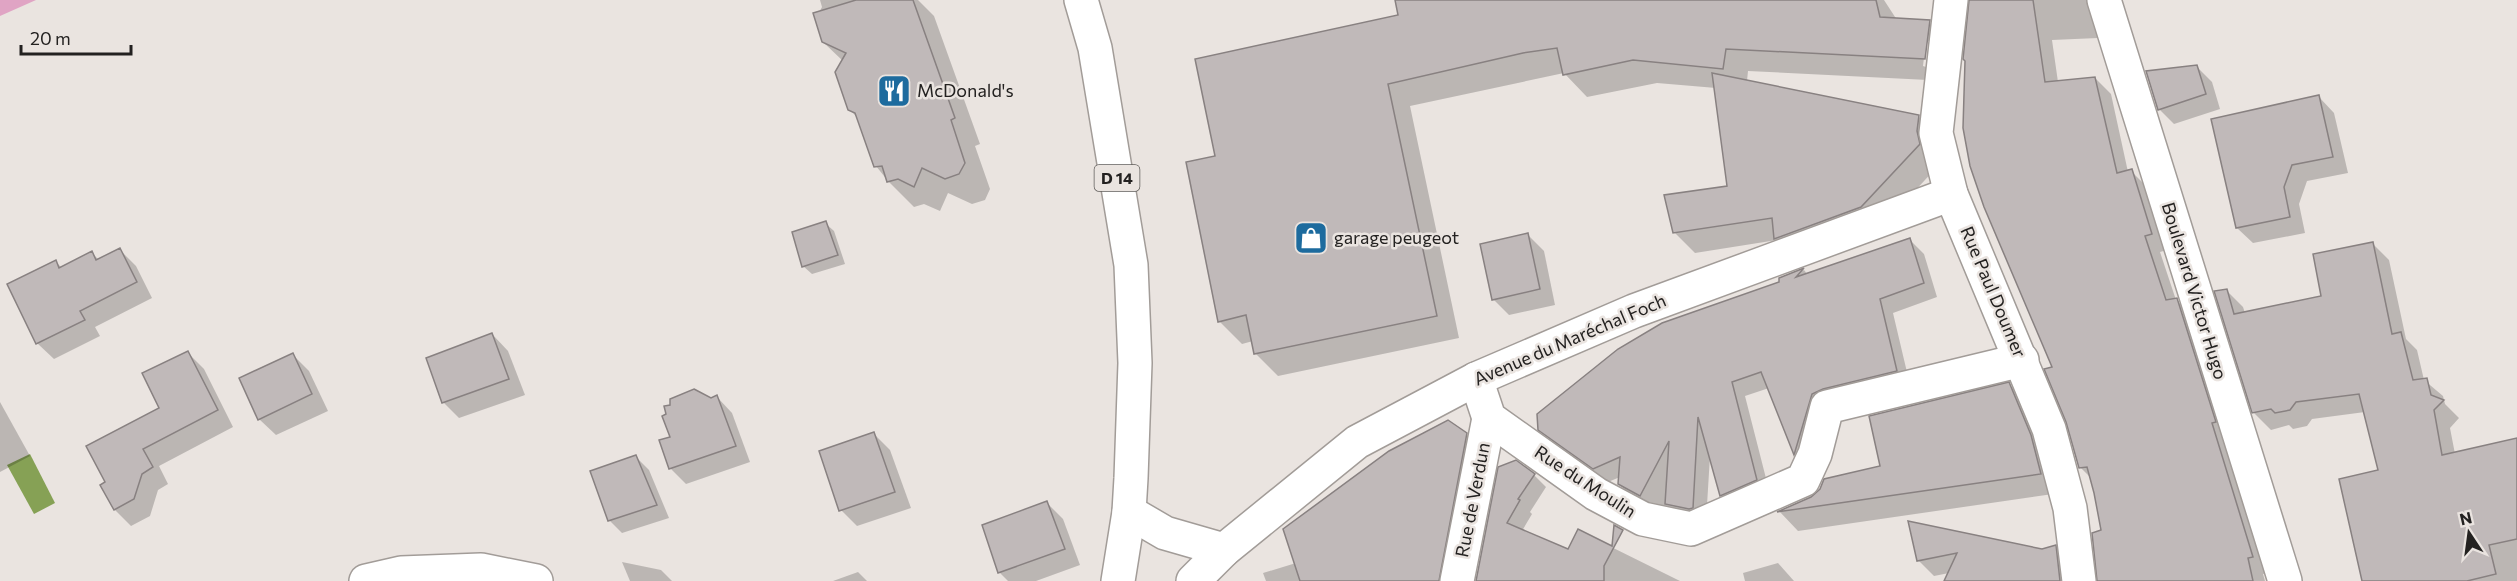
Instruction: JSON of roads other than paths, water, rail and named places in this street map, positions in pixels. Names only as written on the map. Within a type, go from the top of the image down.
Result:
[{"type":"street","name":"D 14","points":[[1081,0],[1095,48],[1131,265],[1135,363],[1129,512],[1118,581]]},
{"type":"street","name":"D 14","points":[[1095,48],[1104,0]]},
{"type":"street","name":"Rue Paul Doumer","points":[[1951,0],[1936,133],[1951,194],[2049,429],[2070,508],[2079,581]]},
{"type":"street","name":"Boulevard Victor Hugo","points":[[2104,0],[2284,581]]},
{"type":"street","name":"Avenue du Maréchal Foch","points":[[1193,581],[1224,550],[1357,442],[1476,379],[1634,311],[1951,194]]},
{"type":"street","name":"Rue du Moulin","points":[[1489,418],[1596,494],[1643,519],[1691,529],[1803,480],[1815,454],[1827,407],[2022,360]]},
{"type":"street","points":[[1476,379],[1489,418]]},
{"type":"street","name":"Rue de Verdun","points":[[1457,581],[1489,418]]},
{"type":"street","points":[[1129,512],[1165,533],[1224,550]]},
{"type":"street","points":[[366,581],[401,573],[481,570],[536,581]]},
{"type":"place","name":"McDonald's","points":[[894,91]]},
{"type":"place","name":"garage peugeot","points":[[1311,238]]}]
